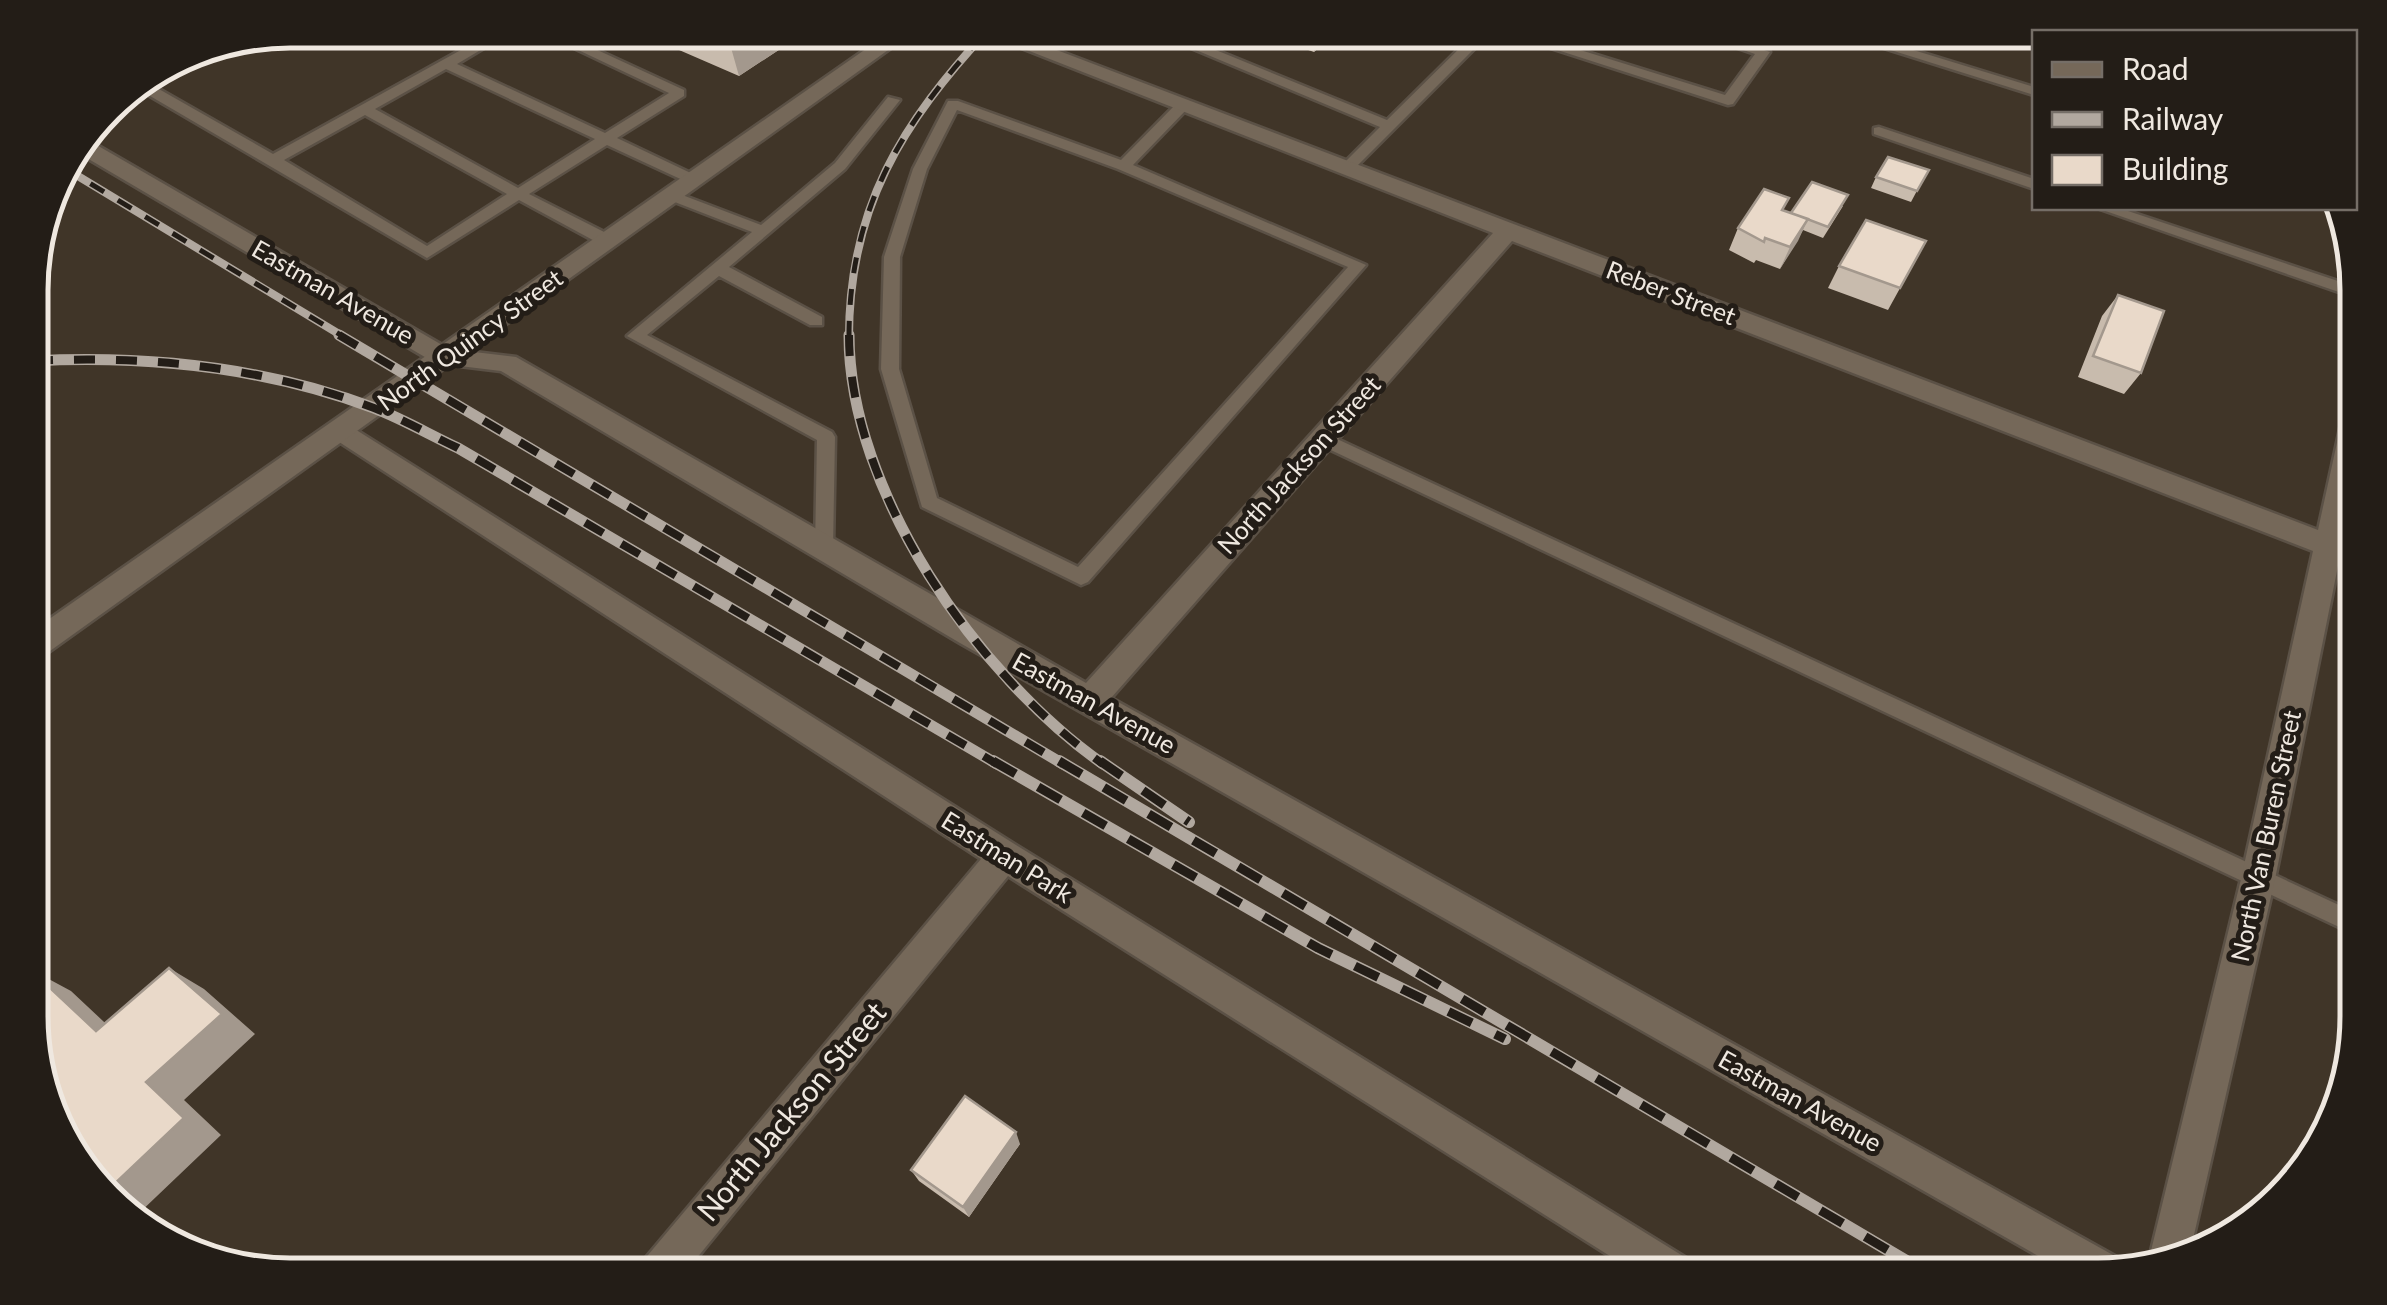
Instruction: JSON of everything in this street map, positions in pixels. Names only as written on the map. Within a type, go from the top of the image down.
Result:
[{"type":"street","name":"North Quincy Street","points":[[48,636],[342,432],[881,48]]},
{"type":"street","name":"Reber Street","points":[[1033,48],[2339,549]]},
{"type":"street","name":"Eastman Avenue","points":[[91,151],[444,357],[507,363],[1090,700],[2078,1257]]},
{"type":"street","name":"North Jackson Street","points":[[1090,700],[1509,230]]},
{"type":"street","name":"Eastman Park","points":[[342,432],[1004,856],[1650,1257]]},
{"type":"street","name":"North Van Buren Street","points":[[2172,1246],[2258,878],[2339,566]]},
{"type":"street","name":"North Jackson Street","points":[[671,1258],[1004,856]]},
{"type":"lane","points":[[273,160],[475,48]]},
{"type":"lane","points":[[152,91],[427,253],[679,93],[582,48]]},
{"type":"lane","points":[[1199,48],[1390,126]]},
{"type":"lane","points":[[1347,168],[1468,48]]},
{"type":"lane","points":[[1559,48],[1728,101],[1763,52],[1750,48]]},
{"type":"lane","points":[[1893,48],[2032,90]]},
{"type":"lane","points":[[446,64],[694,180]]},
{"type":"lane","points":[[824,548],[826,438],[635,336],[840,166],[893,100]]},
{"type":"lane","points":[[953,104],[1123,166],[1358,265],[1082,577],[929,502],[890,368],[892,257],[920,169],[953,104]]},
{"type":"lane","points":[[1123,166],[1183,106]]},
{"type":"lane","points":[[365,110],[608,241]]},
{"type":"lane","points":[[1879,131],[2032,183]]},
{"type":"lane","points":[[672,196],[764,232]]},
{"type":"lane","points":[[2111,210],[2339,287]]},
{"type":"lane","points":[[717,268],[816,321]]},
{"type":"lane","points":[[1322,438],[2339,916]]},
{"type":"building","points":[[1888,157],[1929,170],[1917,191],[1876,177]]},
{"type":"building","points":[[1812,182],[1848,195],[1828,227],[1791,213]]},
{"type":"building","points":[[1764,189],[1789,198],[1782,210],[1808,219],[1790,247],[1765,238],[1764,242],[1738,228]]},
{"type":"building","points":[[1866,220],[1926,241],[1900,288],[1839,266]]},
{"type":"building","points":[[2118,295],[2164,311],[2141,373],[2093,356]]},
{"type":"building","points":[[169,968],[222,1014],[146,1082],[184,1118],[115,1183],[88,1150],[60,1093],[50,1047],[48,986],[96,1031]]},
{"type":"building","points":[[965,1096],[1016,1132],[963,1207],[911,1170]]},
{"type":"railway","points":[[849,336],[851,290],[870,207],[906,134],[972,48]]},
{"type":"railway","points":[[76,175],[344,337]]},
{"type":"railway","points":[[339,335],[1063,764]]},
{"type":"railway","points":[[849,336],[855,395],[871,456],[896,517],[929,575],[968,631],[1011,682],[1056,727],[1103,764]]},
{"type":"railway","points":[[48,361],[119,360],[205,367],[290,383],[385,412],[458,448],[997,764]]},
{"type":"railway","points":[[993,761],[1318,948],[1505,1039]]},
{"type":"railway","points":[[1059,761],[1900,1257]]},
{"type":"railway","points":[[1100,761],[1189,822]]}]
